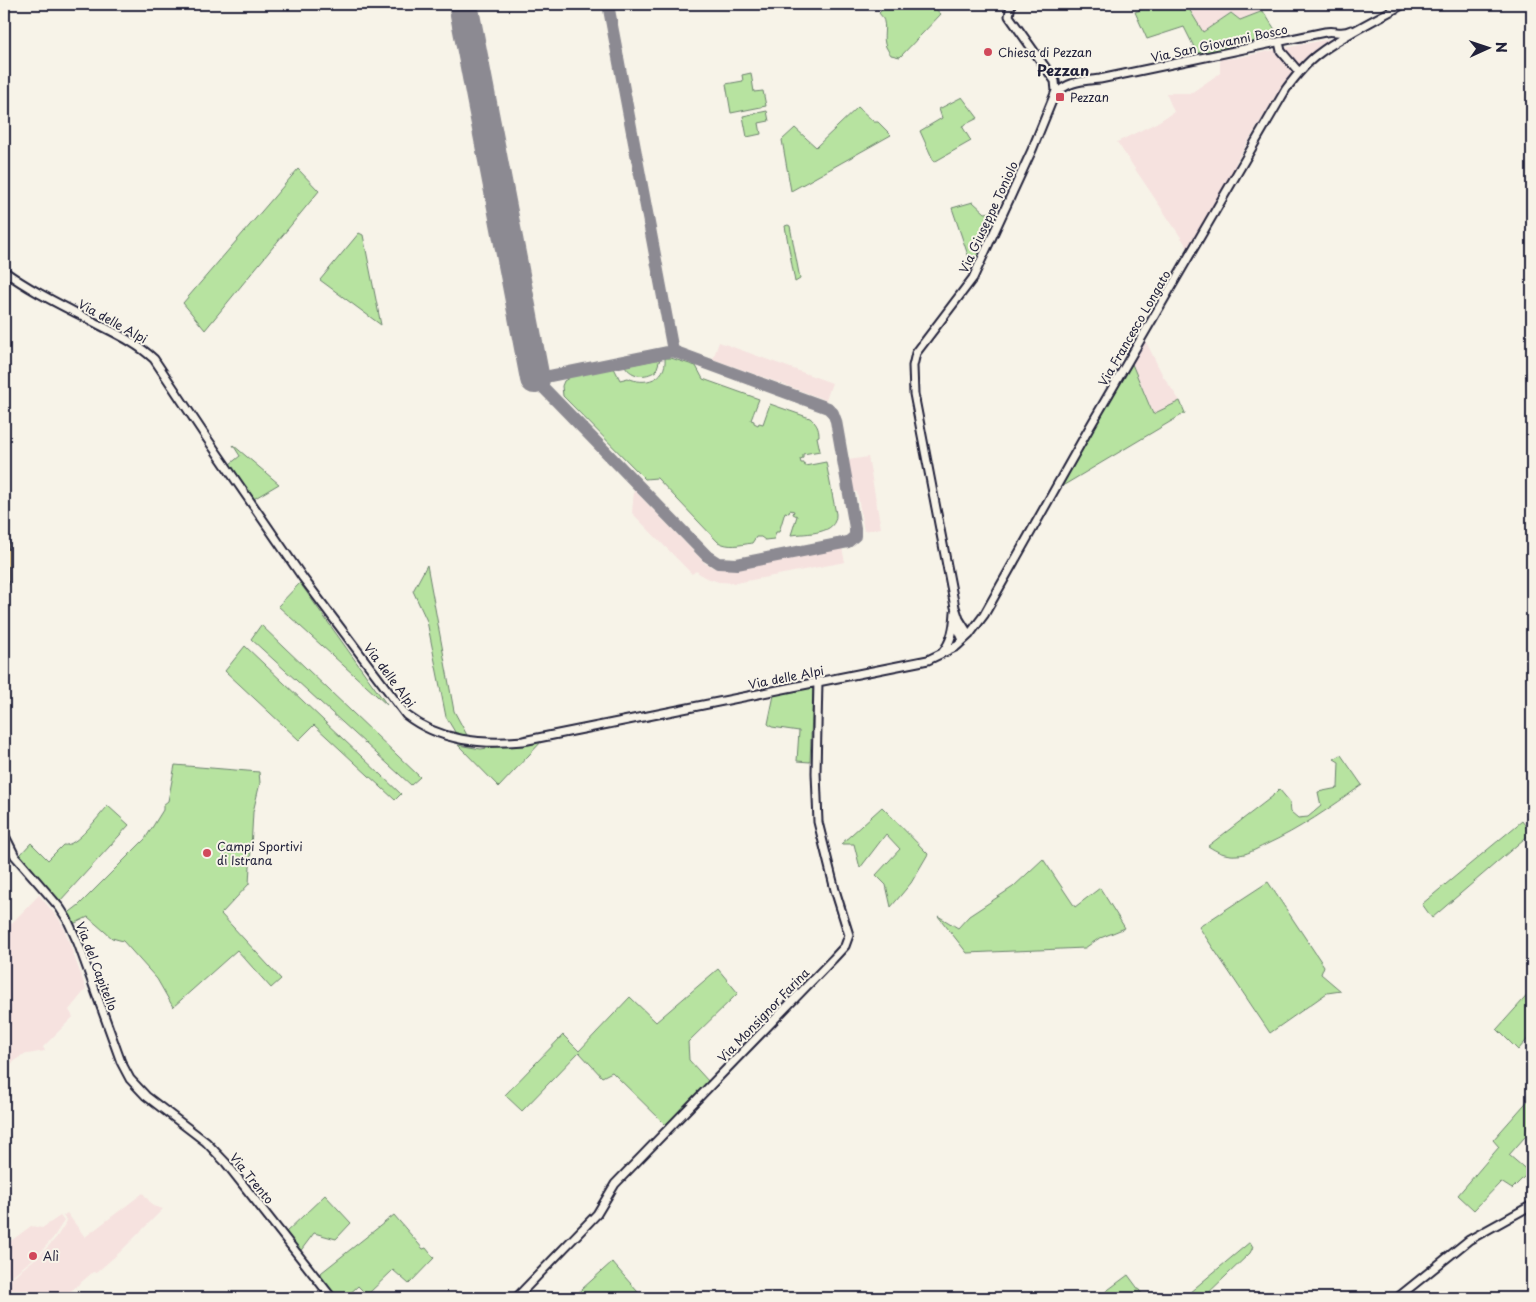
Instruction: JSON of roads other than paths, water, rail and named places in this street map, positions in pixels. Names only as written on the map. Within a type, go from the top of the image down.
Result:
[{"type":"main road","points":[[4,537],[4,583]]},
{"type":"street","points":[[1011,4],[1008,16],[1052,77],[1064,85]]},
{"type":"street","points":[[1368,24],[1404,4]]},
{"type":"street","name":"Via San Giovanni Bosco","points":[[1064,85],[1325,32],[1346,33],[1359,25],[1368,24]]},
{"type":"street","name":"Via Francesco Longato","points":[[936,658],[957,646],[977,626],[1268,117],[1286,89],[1299,72],[1316,56],[1334,43],[1368,24]]},
{"type":"street","points":[[1279,42],[1281,51],[1299,72]]},
{"type":"street","name":"Via Giuseppe Toniolo","points":[[936,658],[950,642],[955,607],[914,394],[913,366],[916,353],[973,278],[1055,96],[1064,85]]},
{"type":"street","name":"Via delle Alpi","points":[[4,272],[144,350],[154,359],[164,371],[206,437],[303,578],[400,708],[417,724],[432,732],[473,742],[499,743],[523,741],[902,667],[936,658]]},
{"type":"street","name":"Via Giuseppe Toniolo","points":[[955,607],[966,638]]},
{"type":"street","points":[[955,617],[956,624],[966,638]]},
{"type":"street","points":[[963,626],[970,628],[977,626]]},
{"type":"street","name":"Via Monsignor Farina","points":[[516,1298],[597,1214],[615,1184],[833,958],[848,940],[848,928],[835,890],[818,822],[816,774],[818,682]]},
{"type":"street","name":"Via del Capitello","points":[[4,834],[15,856],[60,908],[67,919],[78,943],[121,1062],[138,1088]]},
{"type":"street","name":"Via Trento","points":[[138,1088],[217,1152],[332,1298]]},
{"type":"street","points":[[1396,1298],[1469,1240],[1532,1205]]},
{"type":"place","name":"Chiesa di Pezzan","points":[[988,52]]},
{"type":"place","name":"Pezzan","points":[[1060,97]]},
{"type":"place","name":"Campi Sportivi di Istrana","points":[[207,853]]},
{"type":"place","name":"Alì","points":[[33,1256]]},
{"type":"district","name":"Pezzan","points":[[1063,69]]}]
